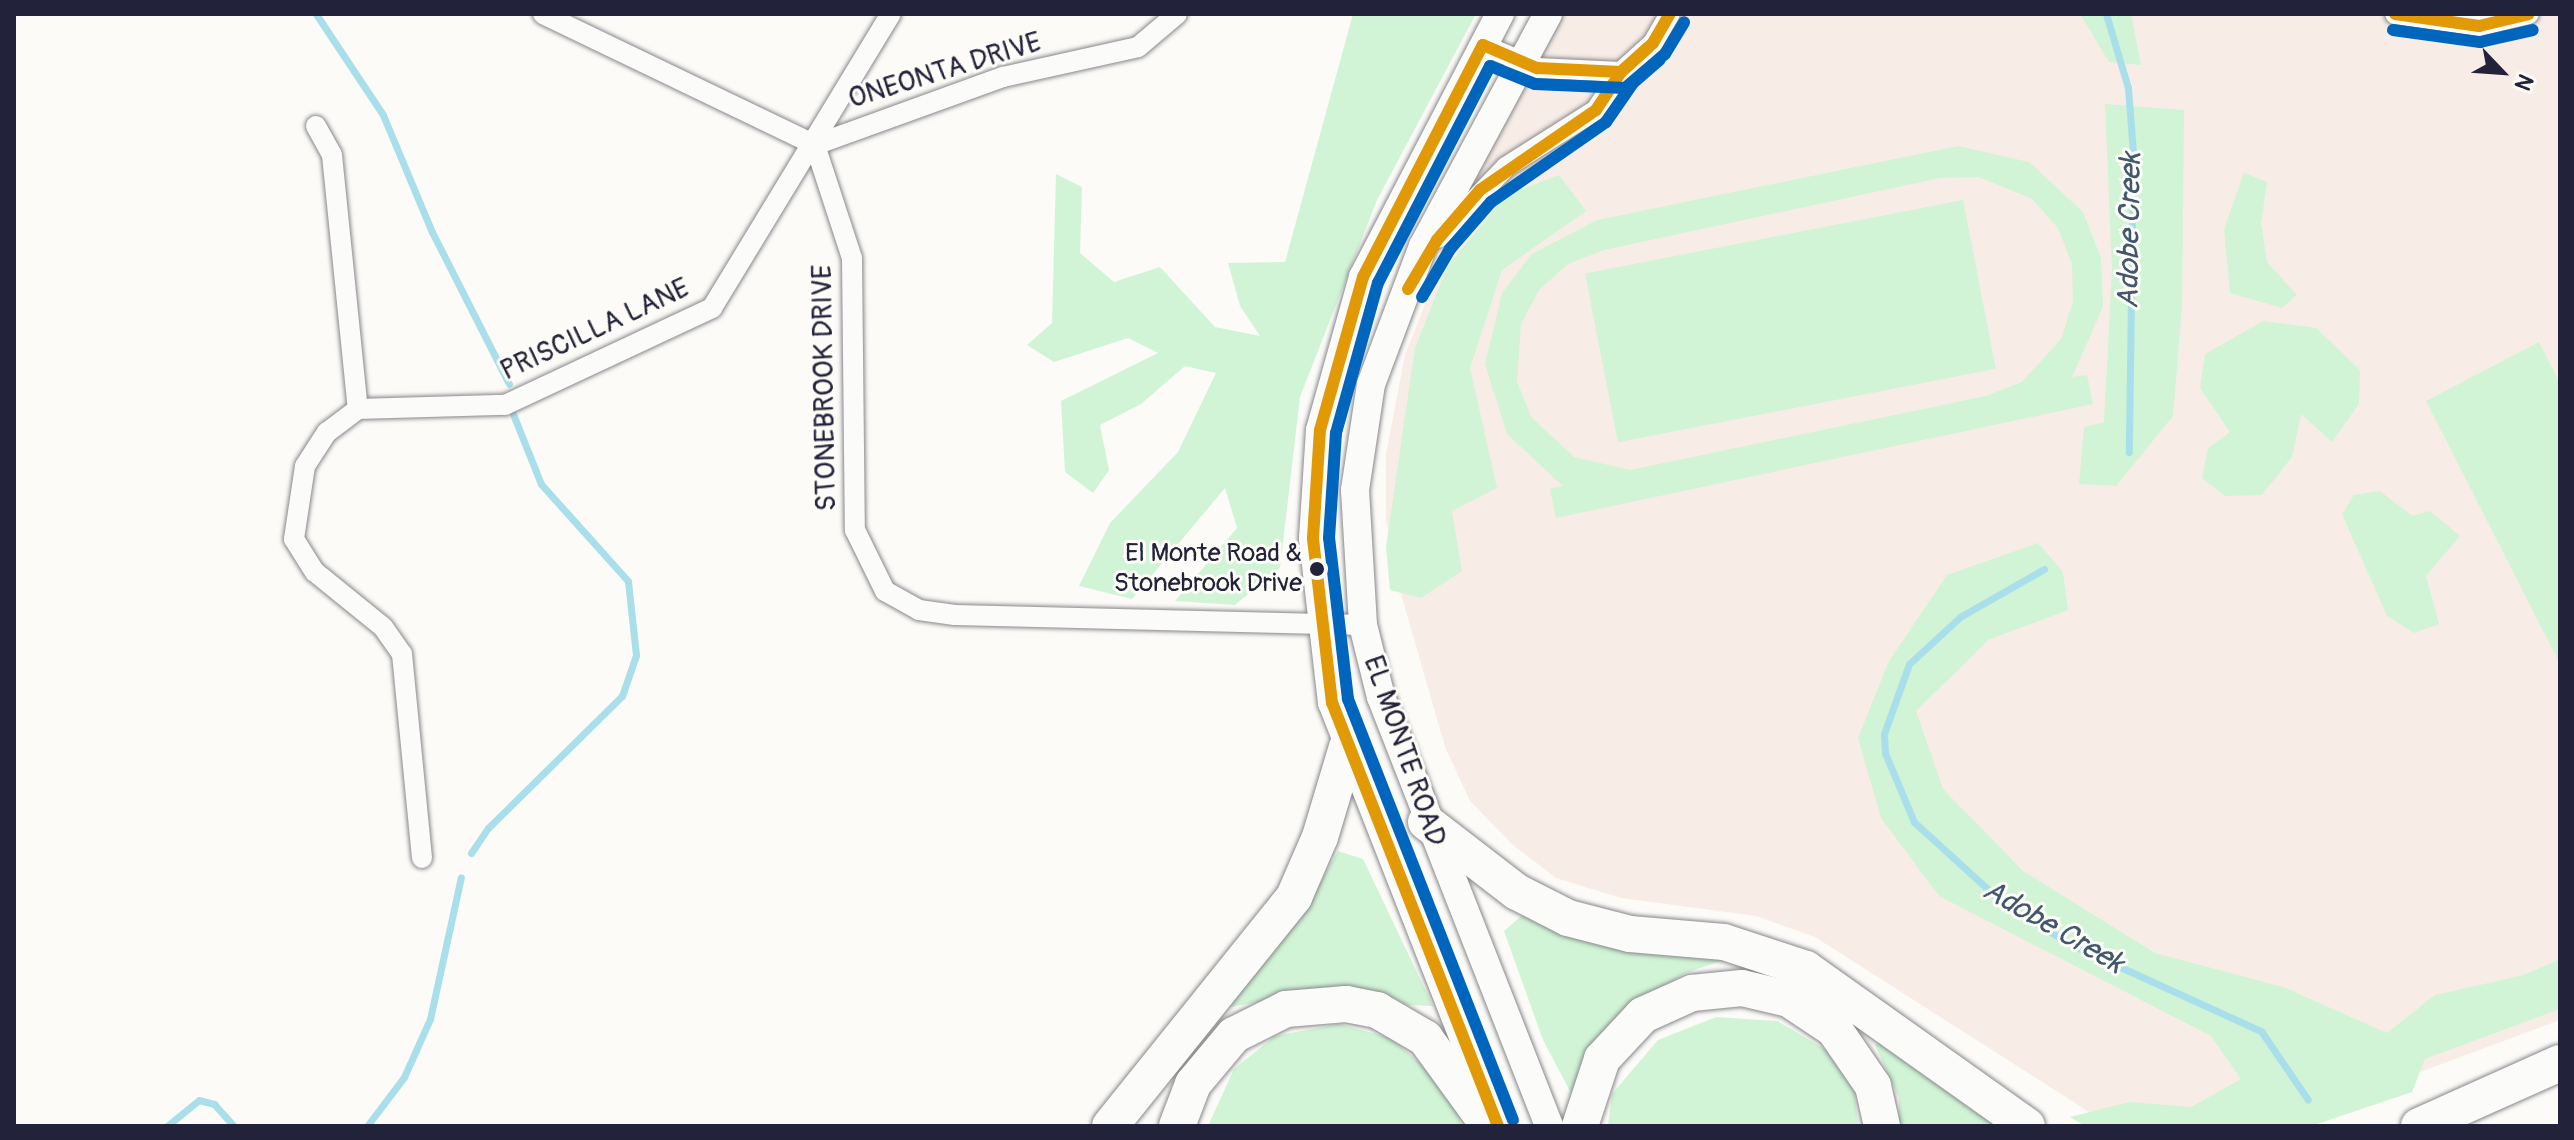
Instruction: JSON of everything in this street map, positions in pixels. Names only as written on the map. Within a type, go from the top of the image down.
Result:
[{"type":"highway","points":[[1110,1126],[1294,897],[1320,837],[1347,747]]},
{"type":"highway","points":[[1426,822],[1517,892],[1568,918],[1630,934],[1724,942],[1806,969],[2027,1126]]},
{"type":"highway","points":[[1580,1126],[1589,1083],[1620,1035],[1668,1001],[1729,988],[1789,999],[1834,1029],[1867,1075],[1882,1126]]},
{"type":"highway","points":[[1177,1126],[1193,1084],[1234,1035],[1259,1019],[1315,1004],[1377,1010],[1404,1022],[1445,1059],[1489,1126]]},
{"type":"highway","points":[[2419,1126],[2560,1063]]},
{"type":"street","points":[[543,14],[815,145]]},
{"type":"street","name":"PRISCILLA LANE","points":[[358,409],[505,405],[691,320],[727,289],[891,14]]},
{"type":"street","name":"ONEONTA DRIVE","points":[[815,145],[1003,77],[1138,47],[1177,14]]},
{"type":"street","name":"EL MONTE ROAD","points":[[1498,1126],[1347,747],[1320,626],[1314,485],[1330,377],[1363,277],[1500,14]]},
{"type":"street","name":"EL MONTE ROAD","points":[[1548,14],[1447,198],[1395,315],[1371,384],[1355,490],[1363,625],[1381,697],[1426,822],[1549,1126]]},
{"type":"street","points":[[1395,315],[1418,269],[1457,214],[1506,167],[1596,110],[1621,72],[1653,43],[1670,14]]},
{"type":"street","points":[[2395,14],[2479,26],[2529,14]]},
{"type":"street","points":[[1483,45],[1522,64],[1571,74],[1621,72]]},
{"type":"street","points":[[316,126],[332,155],[358,409],[313,449],[294,539],[315,572],[383,627],[402,654],[422,858]]},
{"type":"street","name":"STONEBROOK DRIVE","points":[[815,145],[852,258],[855,530],[885,591],[919,610],[955,615],[1363,625]]},
{"type":"shaded area","points":[[1563,14],[2560,14],[2560,1020],[2275,1126],[2111,1126],[1815,937],[1756,916],[1621,898],[1556,878],[1514,846],[1470,801],[1445,747],[1401,594],[1386,520],[1386,454],[1405,355],[1483,157]]},
{"type":"green space","points":[[1353,14],[1476,14],[1377,200],[1300,397],[1280,568],[1235,605],[1175,601],[1237,528],[1225,488],[1132,599],[1079,586],[1110,523],[1178,452],[1216,373],[1185,366],[1141,404],[1100,425],[1109,470],[1093,493],[1065,472],[1061,401],[1158,353],[1128,338],[1054,362],[1027,345],[1052,323],[1056,174],[1082,187],[1080,253],[1114,282],[1160,267],[1215,327],[1260,336],[1240,306],[1228,263],[1285,262]]},
{"type":"green space","points":[[2080,14],[2131,14],[2141,65],[2109,62]]},
{"type":"green space","points":[[2105,104],[2184,110],[2182,306],[2173,416],[2116,486],[2079,484],[2084,427],[2104,422],[2112,270]]},
{"type":"green space","points":[[1958,146],[2029,162],[2083,212],[2101,258],[2103,307],[2072,377],[2087,375],[2093,404],[1556,518],[1550,489],[1563,486],[1507,434],[1485,364],[1502,293],[1532,254],[1597,220]],"holes":[[[1979,177],[2032,199],[2058,228],[2072,264],[2073,302],[2061,339],[2022,382],[1986,396],[1630,470],[1574,457],[1532,418],[1517,382],[1521,324],[1539,290],[1568,264],[1604,250],[1940,178]]]},
{"type":"green space","points":[[2244,173],[2267,182],[2261,223],[2267,262],[2297,295],[2282,308],[2230,293],[2224,229]]},
{"type":"green space","points":[[1559,175],[1586,211],[1502,270],[1470,368],[1497,488],[1452,511],[1462,571],[1421,598],[1390,590],[1386,547],[1415,348],[1447,267],[1506,195]]},
{"type":"green space","points":[[1963,200],[1996,369],[1618,442],[1585,273]]},
{"type":"green space","points":[[2263,321],[2316,328],[2360,370],[2359,404],[2332,442],[2301,414],[2292,457],[2262,495],[2225,496],[2202,478],[2208,448],[2230,432],[2200,388],[2205,354]]},
{"type":"green space","points":[[2539,342],[2560,383],[2560,664],[2426,401]]},
{"type":"green space","points":[[2380,491],[2412,516],[2430,511],[2460,536],[2426,576],[2439,624],[2414,633],[2387,616],[2342,514],[2354,495]]},
{"type":"green space","points":[[2038,543],[2063,572],[2068,610],[1988,640],[1916,711],[1943,789],[2023,871],[2155,953],[2283,987],[2387,1033],[2435,995],[2524,975],[2560,959],[2560,1009],[2425,1059],[2412,1092],[2311,1126],[2085,1126],[2070,1117],[2129,1102],[2191,1107],[2241,1079],[2211,1036],[1939,896],[1881,818],[1858,738],[1889,661],[1947,575]]},
{"type":"green space","points":[[1338,851],[1363,859],[1433,1006],[1406,1005],[1350,985],[1220,1009],[1315,891]]},
{"type":"green space","points":[[1527,911],[1732,957],[1686,973],[1626,1008],[1571,1093],[1543,1040],[1504,931]]},
{"type":"green space","points":[[1716,1017],[1777,1021],[1828,1051],[1854,1087],[1858,1126],[1608,1126],[1612,1094],[1658,1040]]},
{"type":"green space","points":[[1339,1024],[1391,1038],[1447,1087],[1462,1126],[1208,1126],[1234,1069],[1275,1036]]},
{"type":"green space","points":[[1887,1038],[2015,1126],[1899,1126],[1899,1098],[1875,1045]]},
{"type":"waterway","points":[[316,14],[383,115],[432,232],[509,384]]},
{"type":"waterway","name":"Adobe Creek","points":[[2106,14],[2128,88],[2133,153],[2129,452]]},
{"type":"waterway","points":[[471,853],[488,828],[622,696],[636,655],[628,581],[541,484],[513,414]]},
{"type":"waterway","name":"Adobe Creek","points":[[2044,569],[1960,617],[1909,664],[1884,734],[1885,753],[1914,822],[2004,904],[2072,945],[2261,1031],[2308,1100]]},
{"type":"waterway","points":[[367,1126],[404,1077],[430,1019],[461,877]]},
{"type":"waterway","points":[[167,1126],[199,1100],[214,1104],[234,1126]]},
{"type":"transit line","points":[[1498,1126],[1332,703],[1313,538],[1320,430],[1363,277],[1483,45],[1537,68],[1621,72],[1653,43],[1670,14]]},
{"type":"transit line","points":[[2395,14],[2479,26],[2529,14]]},
{"type":"transit line","points":[[1513,1120],[1348,699],[1329,538],[1336,433],[1378,283],[1490,66],[1535,84],[1625,88],[1665,54],[1684,22]]},
{"type":"transit line","points":[[2393,30],[2480,42],[2533,30]]},
{"type":"transit line","points":[[1408,289],[1437,240],[1480,190],[1596,110],[1621,72],[1648,48]]},
{"type":"transit line","points":[[1422,297],[1450,249],[1491,202],[1606,122],[1633,83],[1659,60]]},
{"type":"place","name":"El Monte Road & Stonebrook Drive","points":[[1317,569]]}]
